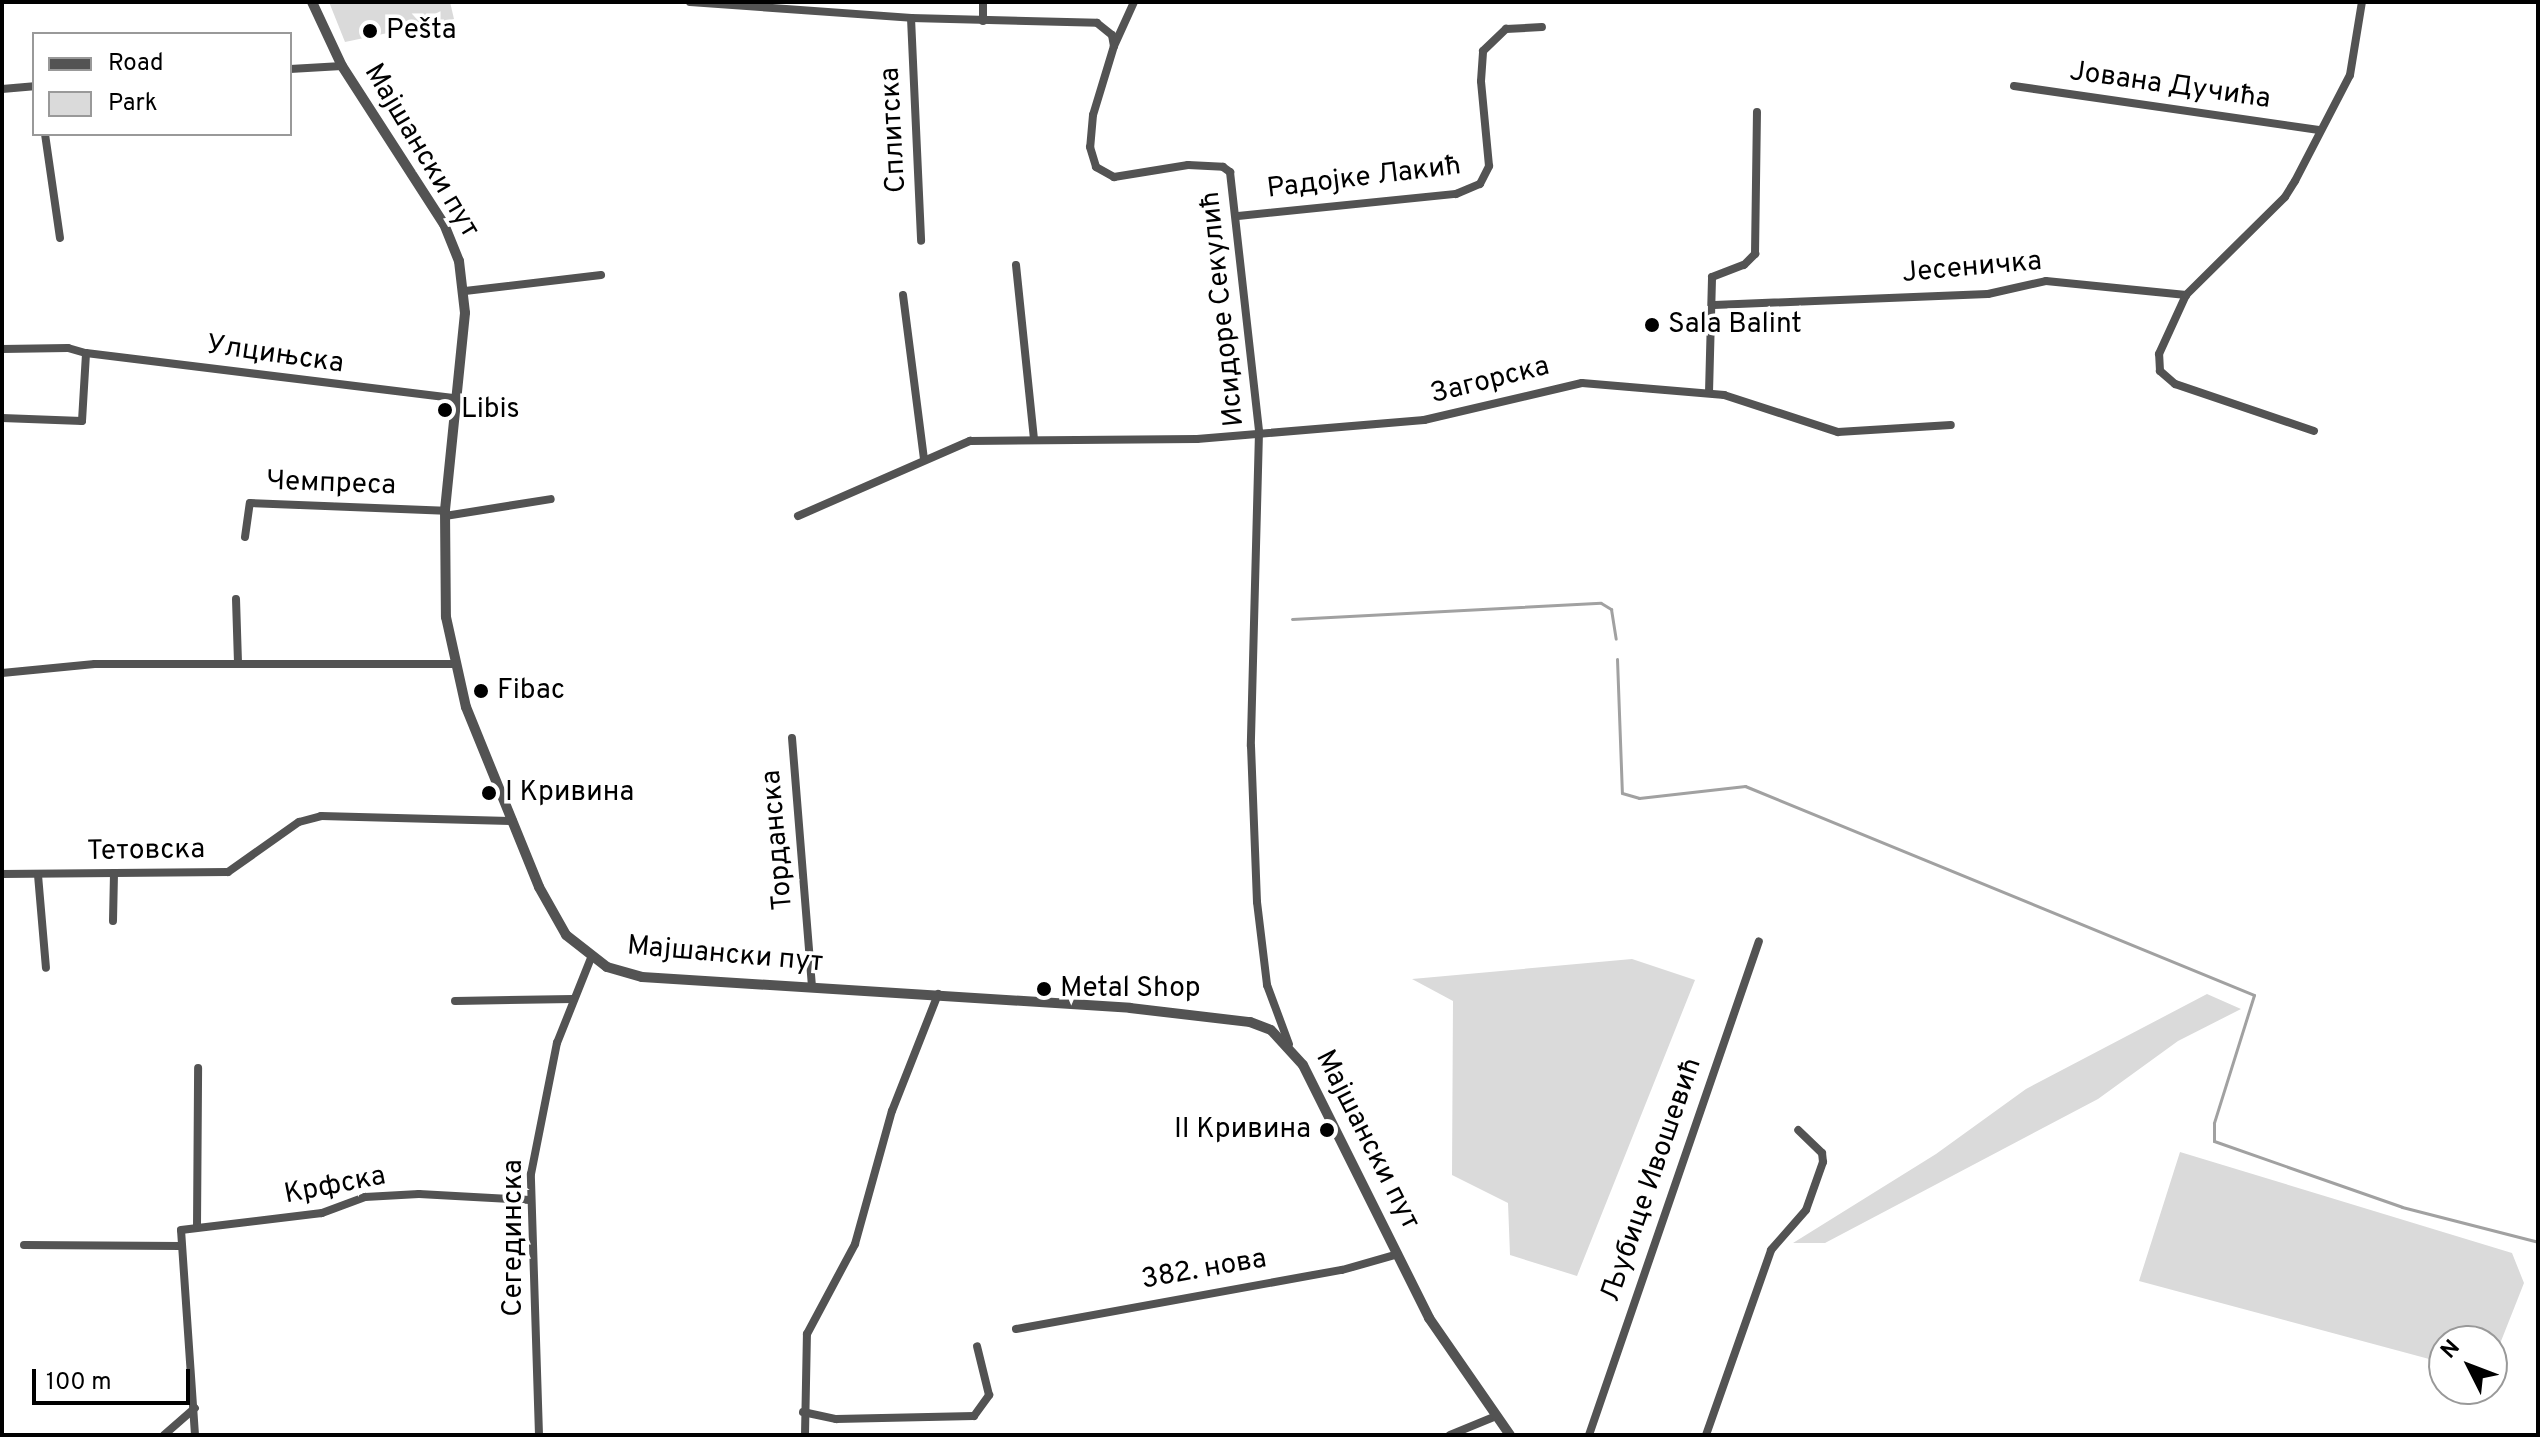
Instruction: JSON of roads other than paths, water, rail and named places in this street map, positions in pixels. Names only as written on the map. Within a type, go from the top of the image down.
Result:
[{"type":"street","name":"Мајшански пут","points":[[312,2],[342,66],[444,224],[465,291],[459,399],[445,513],[444,589],[454,664],[466,707],[554,916],[591,958],[642,977],[938,994],[1250,1022],[1289,1044],[1429,1318],[1510,1435]]},
{"type":"street","points":[[690,2],[911,18],[1097,23],[1112,35],[1114,46]]},
{"type":"street","points":[[983,2],[983,21]]},
{"type":"street","points":[[1114,46],[1130,20],[1134,2]]},
{"type":"street","points":[[2314,431],[2228,406],[2164,378],[2159,354],[2186,295],[2285,197],[2350,75],[2362,2]]},
{"type":"street","name":"Сплитска","points":[[911,18],[921,241]]},
{"type":"street","name":"Радојке Лакић","points":[[1238,216],[1456,194],[1480,184],[1489,166],[1481,81],[1483,51],[1506,29],[1542,27]]},
{"type":"street","name":"Исидоре Секулић","points":[[1114,46],[1093,115],[1090,147],[1096,167],[1114,177],[1188,165],[1223,167],[1233,180],[1259,432],[1251,746],[1256,888],[1267,985],[1289,1044]]},
{"type":"street","points":[[292,69],[342,66]]},
{"type":"street","points":[[2,89],[32,86]]},
{"type":"street","name":"Јована Дучића","points":[[2014,86],[2319,130]]},
{"type":"street","points":[[1709,393],[1714,305],[1712,277],[1744,265],[1755,254],[1757,112]]},
{"type":"street","points":[[45,136],[60,238]]},
{"type":"street","points":[[1016,265],[1034,439]]},
{"type":"street","points":[[465,291],[601,275]]},
{"type":"street","name":"Јесеничка","points":[[1714,305],[1988,294],[2046,281],[2186,295]]},
{"type":"street","points":[[903,295],[924,459]]},
{"type":"street","name":"Улцињска","points":[[2,349],[68,348],[86,353],[459,399]]},
{"type":"street","points":[[2,418],[82,421],[86,353]]},
{"type":"street","name":"Загорска","points":[[798,516],[970,441],[1197,439],[1424,420],[1582,383],[1709,393],[1838,432],[1951,425]]},
{"type":"street","points":[[445,513],[551,499]]},
{"type":"street","name":"Чемпреса","points":[[245,537],[250,503],[445,513]]},
{"type":"street","points":[[236,599],[238,663]]},
{"type":"street","points":[[2,673],[95,664],[454,664]]},
{"type":"street","name":"Торданска","points":[[792,738],[812,986]]},
{"type":"street","name":"Тетовска","points":[[2,874],[228,872],[310,817],[513,821]]},
{"type":"street","points":[[113,921],[114,873]]},
{"type":"street","points":[[38,875],[46,968]]},
{"type":"street","name":"Љубице Ивошевић","points":[[1589,1435],[1759,941]]},
{"type":"street","name":"Сегединска","points":[[539,1435],[530,1200],[539,1118],[573,999],[591,958]]},
{"type":"street","points":[[805,1435],[803,1412],[807,1334],[859,1234],[892,1111],[938,994]]},
{"type":"street","points":[[455,1001],[573,999]]},
{"type":"street","points":[[195,1435],[181,1230],[197,1227],[198,1068]]},
{"type":"street","points":[[1706,1435],[1771,1250],[1806,1210],[1823,1162],[1822,1153],[1798,1130]]},
{"type":"street","name":"Крфска","points":[[197,1227],[322,1213],[365,1197],[419,1194],[530,1200]]},
{"type":"street","points":[[24,1245],[181,1246]]},
{"type":"street","name":"382. нова","points":[[1016,1329],[1342,1270],[1398,1254]]},
{"type":"street","points":[[803,1412],[836,1419],[974,1416],[989,1395],[977,1346]]},
{"type":"street","points":[[164,1435],[195,1408]]},
{"type":"street","points":[[1450,1435],[1496,1416]]},
{"type":"waterway","points":[[1292,619],[1601,603],[1611,609],[1616,639]]},
{"type":"waterway","points":[[1617,659],[1622,793],[1639,798],[1745,786],[2254,995],[2214,1123],[2214,1141],[2402,1207],[2538,1242]]},
{"type":"place","name":"Pešta","points":[[370,31]]},
{"type":"place","name":"Sala Balint","points":[[1652,325]]},
{"type":"place","name":"Libis","points":[[445,410]]},
{"type":"place","name":"Fibac","points":[[481,691]]},
{"type":"place","name":"I Кривина","points":[[489,793]]},
{"type":"place","name":"Metal Shop","points":[[1044,989]]},
{"type":"place","name":"II Кривина","points":[[1327,1130]]}]
